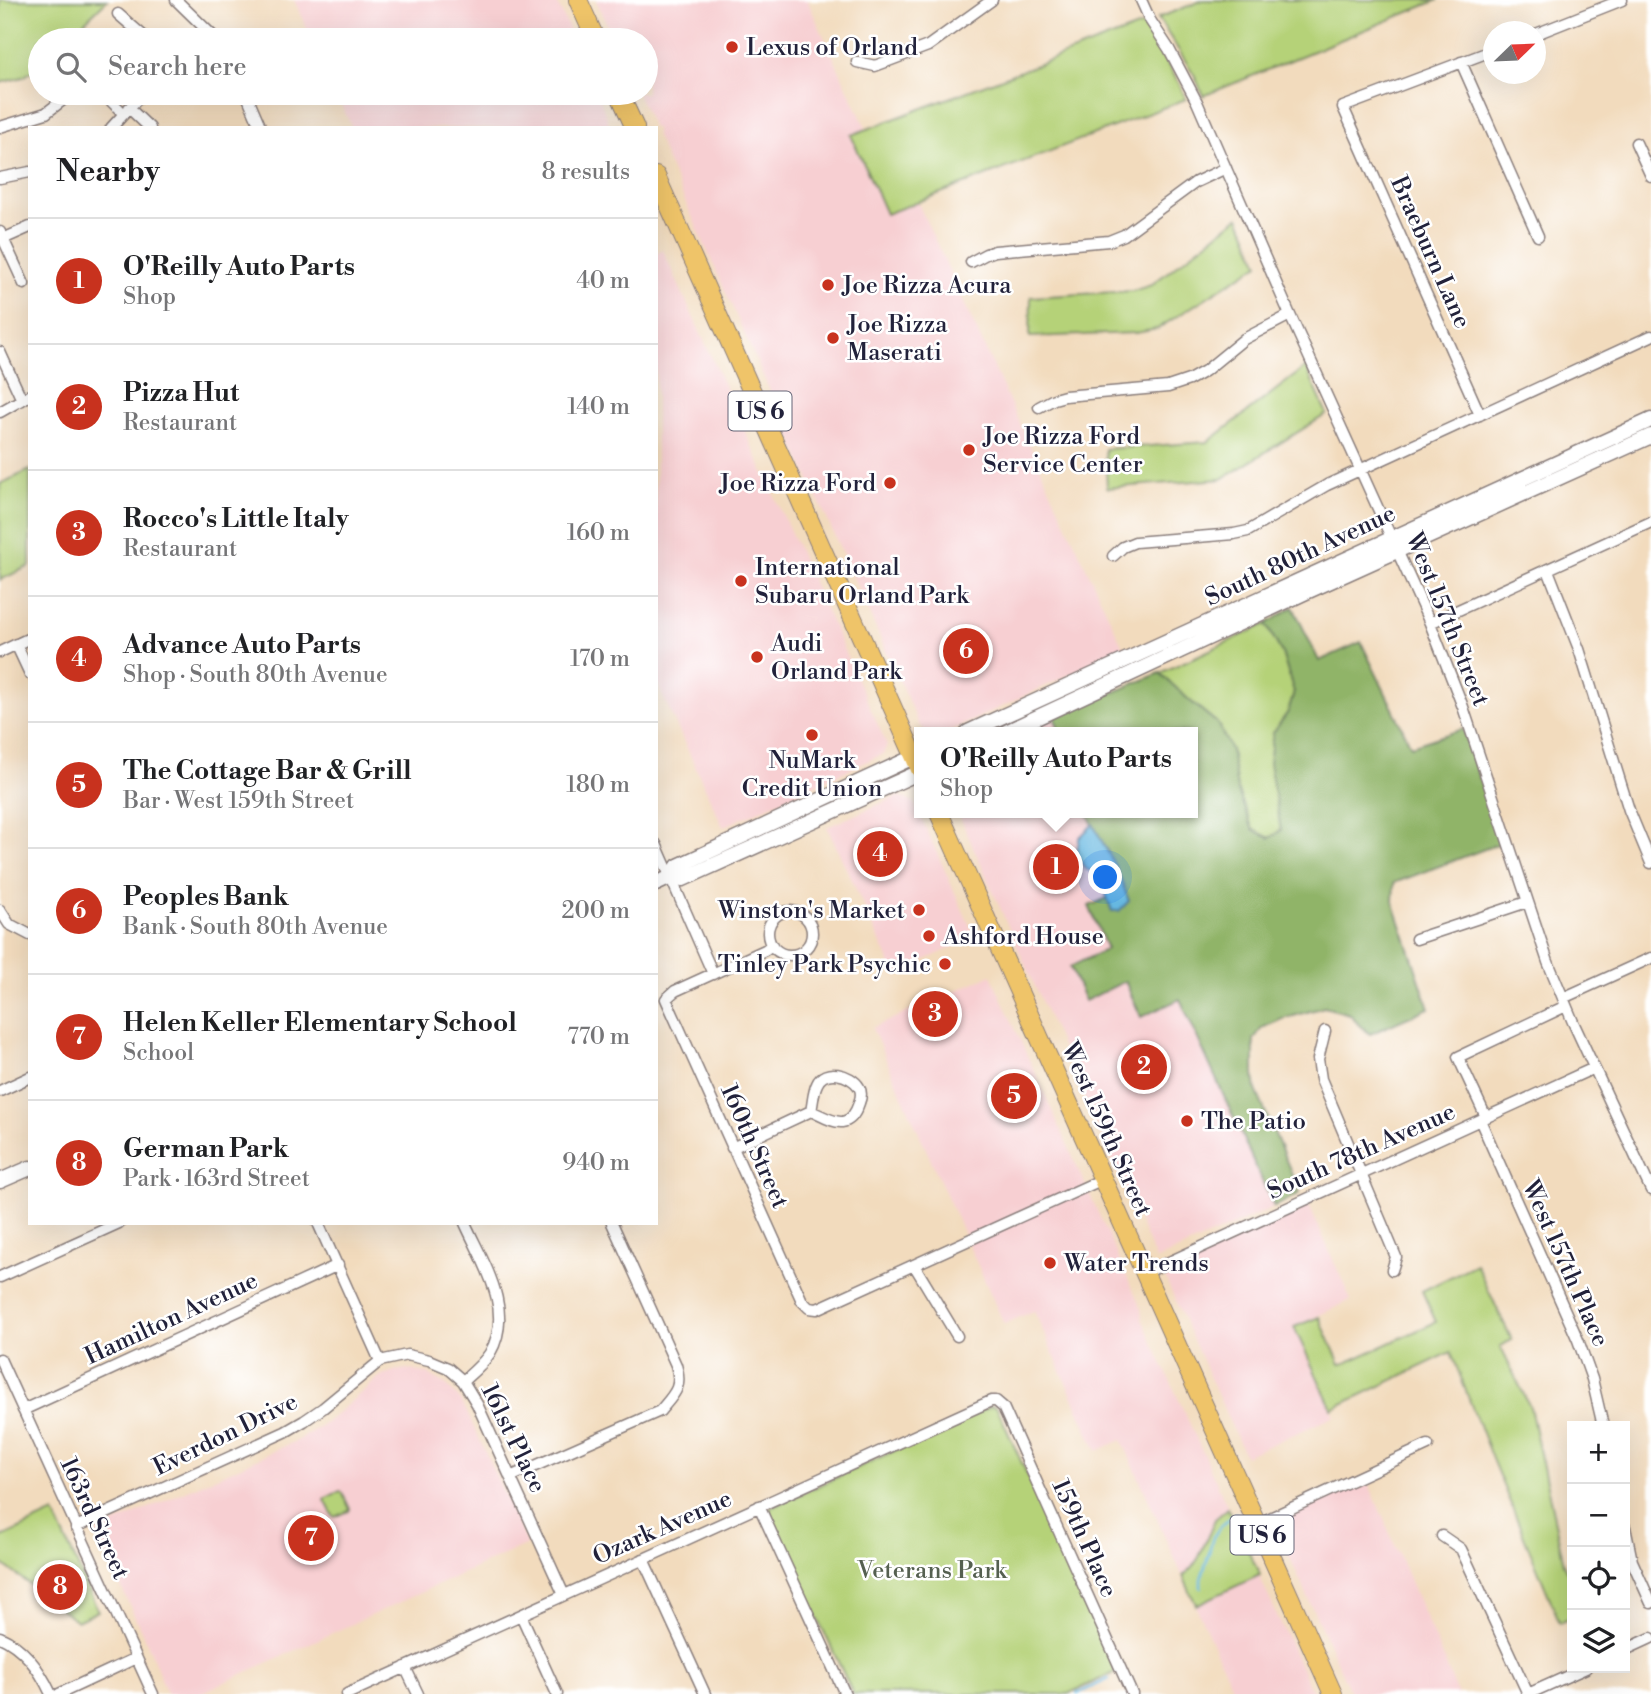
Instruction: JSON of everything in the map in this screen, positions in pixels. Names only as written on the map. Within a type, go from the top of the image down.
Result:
[{"type":"main road","points":[[578,0],[591,28]]},
{"type":"main road","points":[[624,105],[634,126]]},
{"type":"main road","name":"US 6","points":[[658,180],[914,754]]},
{"type":"main road","name":"West 159th Street","points":[[941,818],[1334,1694]]},
{"type":"street","points":[[176,0],[204,28]]},
{"type":"street","points":[[857,62],[876,66],[928,46],[992,0]]},
{"type":"street","name":"West 157th Street","points":[[1141,0],[1197,102],[1430,623],[1463,707],[1527,902],[1564,1002],[1651,1190]]},
{"type":"street","points":[[1546,30],[1622,0]]},
{"type":"street","points":[[118,14],[134,28]]},
{"type":"street","points":[[1483,54],[1461,62],[1538,236]]},
{"type":"street","name":"Braeburn Lane","points":[[1461,62],[1343,107],[1480,415]]},
{"type":"street","points":[[0,127],[46,113],[56,105]]},
{"type":"street","points":[[119,105],[147,126]]},
{"type":"street","points":[[113,126],[133,105]]},
{"type":"street","points":[[251,105],[260,126]]},
{"type":"street","points":[[1636,143],[1651,176]]},
{"type":"street","points":[[971,262],[995,251],[1109,241],[1124,235],[1196,182],[1226,168]]},
{"type":"street","points":[[0,178],[28,172]]},
{"type":"street","points":[[24,284],[2,236],[28,228]]},
{"type":"street","points":[[1039,407],[1054,398],[1065,396],[1168,387],[1189,380],[1205,371],[1244,339],[1290,315]]},
{"type":"street","points":[[1112,556],[1123,547],[1136,542],[1248,531],[1327,485],[1651,337]]},
{"type":"street","points":[[0,352],[26,398],[0,412]]},
{"type":"street","name":"South 80th Avenue","points":[[1016,727],[1651,420]]},
{"type":"street","name":"South 80th Avenue","points":[[979,727],[1395,544],[1651,436]]},
{"type":"street","points":[[1430,623],[1651,522]]},
{"type":"street","points":[[1548,570],[1579,649],[1629,810],[1651,863]]},
{"type":"street","points":[[0,652],[28,639]]},
{"type":"street","points":[[16,644],[28,670]]},
{"type":"street","points":[[658,883],[671,877],[678,866],[914,765]]},
{"type":"street","points":[[658,848],[713,974],[772,945]]},
{"type":"street","points":[[1416,939],[1527,902]]},
{"type":"street","points":[[0,910],[9,925],[28,934]]},
{"type":"street","points":[[790,911],[803,915],[808,920],[812,934],[806,948],[785,954],[772,945],[769,926],[777,915],[790,911]]},
{"type":"street","points":[[1564,1002],[1651,958]]},
{"type":"street","name":"160th Street","points":[[713,974],[675,991],[666,999],[802,1301],[809,1308],[817,1309],[914,1265]]},
{"type":"street","name":"West 157th Place","points":[[1564,1002],[1458,1057],[1578,1340],[1592,1379],[1602,1421]]},
{"type":"street","points":[[1325,1031],[1318,1059],[1321,1079],[1396,1257],[1392,1270]]},
{"type":"street","name":"South 78th Avenue","points":[[1145,1273],[1594,1068]]},
{"type":"street","points":[[732,1147],[811,1111],[846,1122],[855,1114],[861,1090],[858,1085],[845,1078],[827,1074],[816,1085],[811,1111]]},
{"type":"street","points":[[0,1091],[28,1078]]},
{"type":"street","points":[[0,1181],[28,1169]]},
{"type":"street","points":[[957,1336],[914,1265],[1102,1179]]},
{"type":"street","points":[[0,1277],[115,1225]]},
{"type":"street","points":[[319,1225],[380,1361]]},
{"type":"street","points":[[463,1381],[489,1355],[499,1329],[495,1290],[466,1225]]},
{"type":"street","points":[[510,1477],[660,1411],[678,1390],[676,1365],[613,1225]]},
{"type":"street","name":"Hamilton Avenue","points":[[23,1410],[338,1265]]},
{"type":"street","name":"161st Place","points":[[380,1361],[407,1355],[429,1360],[447,1368],[463,1381],[482,1413],[564,1595]]},
{"type":"street","name":"163rd Street","points":[[0,1359],[153,1694]]},
{"type":"street","name":"Everdon Drive","points":[[76,1527],[295,1427],[323,1408],[380,1361]]},
{"type":"street","name":"Ozark Avenue","points":[[346,1694],[985,1402],[996,1401]]},
{"type":"street","name":"159th Place","points":[[996,1401],[1003,1407],[1132,1694]]},
{"type":"street","points":[[1257,1524],[1428,1445]]},
{"type":"street","points":[[758,1506],[845,1694]]},
{"type":"street","points":[[1442,1536],[1461,1549],[1528,1694],[1575,1673]]},
{"type":"street","points":[[1629,1547],[1632,1561],[1651,1603]]},
{"type":"street","points":[[643,1559],[705,1694]]},
{"type":"street","points":[[521,1615],[557,1694]]},
{"type":"street","points":[[0,1637],[16,1646],[34,1663],[51,1694]]},
{"type":"street","points":[[1630,1648],[1651,1638]]},
{"type":"street","points":[[59,1694],[136,1658]]},
{"type":"street","points":[[405,1667],[418,1694]]},
{"type":"shaded area","points":[[294,0],[556,0],[569,28],[307,28]]},
{"type":"shaded area","points":[[596,0],[807,0],[866,128],[851,135],[886,214],[917,201],[1124,649],[959,727],[919,725],[658,140],[658,126],[652,126],[642,105],[658,105],[658,28],[609,28]]},
{"type":"shaded area","points":[[341,105],[602,105],[610,126],[351,126]]},
{"type":"shaded area","points":[[663,250],[887,745],[883,754],[723,827],[658,685],[658,253]]},
{"type":"shaded area","points":[[1054,717],[1058,727],[1032,727]]},
{"type":"shaded area","points":[[898,796],[914,802],[914,818],[921,818],[975,937],[895,974],[827,827]]},
{"type":"shaded area","points":[[960,818],[1089,818],[1093,824],[1079,838],[1098,872],[1107,898],[1089,906],[1107,949],[1086,1001],[1125,981],[1180,999],[1274,1207],[1156,1260]]},
{"type":"shaded area","points":[[991,975],[1141,1308],[1142,1319],[1313,1694],[1235,1694],[1122,1440],[1097,1451],[1034,1311],[1004,1324],[872,1028]]},
{"type":"shaded area","points":[[1308,1203],[1351,1300],[1294,1327],[1335,1416],[1245,1456],[1162,1271]]},
{"type":"shaded area","points":[[407,1369],[429,1374],[445,1384],[458,1397],[527,1544],[199,1694],[167,1694],[96,1532],[298,1440],[327,1422],[378,1378],[393,1371]]},
{"type":"shaded area","points":[[1366,1477],[1458,1694],[1351,1694],[1274,1522]]},
{"type":"green space","points":[[0,0],[107,0],[78,28],[28,28],[28,74],[0,83]]},
{"type":"green space","points":[[1203,0],[1438,0],[1203,96],[1195,76],[1158,18]]},
{"type":"green space","points":[[1143,25],[1186,99],[886,214],[851,135]]},
{"type":"green space","points":[[1239,217],[1259,264],[1157,329],[1136,333],[1030,337],[1031,297],[1133,291],[1151,285]]},
{"type":"green space","points":[[1306,367],[1327,414],[1222,479],[1107,488],[1105,449],[1208,442]]},
{"type":"green space","points":[[28,471],[28,567],[0,580],[0,484]]},
{"type":"green space","points":[[1293,607],[1319,661],[1361,642],[1411,746],[1463,729],[1501,843],[1394,883],[1393,901],[1429,1008],[1370,1034],[1350,1014],[1324,1007],[1262,1028],[1254,1039],[1256,1090],[1300,1193],[1274,1207],[1180,999],[1141,1017],[1125,981],[1085,1001],[1070,967],[1107,949],[1089,906],[1107,898],[1112,911],[1129,901],[1117,870],[1090,818],[1198,818],[1198,727],[1058,727],[1054,717],[1160,673],[1217,723],[1231,750],[1237,789],[1253,830],[1270,838],[1281,830],[1269,763],[1273,733],[1288,712],[1294,692],[1282,653],[1266,624]]},
{"type":"green space","points":[[1266,624],[1282,653],[1294,692],[1288,712],[1273,733],[1281,830],[1270,838],[1253,830],[1237,789],[1231,750],[1217,723],[1160,673]]},
{"type":"green space","points":[[1476,1264],[1512,1340],[1500,1346],[1530,1407],[1567,1570],[1567,1620],[1560,1623],[1451,1352],[1332,1409],[1294,1327],[1319,1317],[1340,1364],[1346,1363],[1436,1322],[1422,1291]]},
{"type":"green space","name":"Veterans Park","points":[[991,1406],[998,1410],[1116,1672],[1068,1694],[853,1694],[770,1516],[770,1508]]},
{"type":"green space","points":[[340,1491],[350,1509],[335,1517],[325,1500]]},
{"type":"green space","points":[[1228,1508],[1260,1575],[1196,1605],[1183,1576],[1199,1557],[1215,1519]]},
{"type":"green space","points":[[54,1513],[98,1611],[77,1621],[0,1562],[0,1538]]},
{"type":"water","points":[[1093,824],[1117,870],[1129,901],[1119,911],[1112,911],[1098,872],[1087,870],[1076,857],[1079,838]]},
{"type":"waterway","points":[[1201,1588],[1213,1537],[1236,1513]]},
{"type":"waterway","points":[[1077,1694],[1109,1679]]},
{"type":"place","name":"Lexus of Orland","points":[[732,47]]},
{"type":"place","name":"Joe Rizza Acura","points":[[828,285]]},
{"type":"place","name":"Joe Rizza Maserati","points":[[833,338]]},
{"type":"place","name":"Joe Rizza Ford Service Center","points":[[969,450]]},
{"type":"place","name":"Joe Rizza Ford","points":[[890,483]]},
{"type":"place","name":"International Subaru Orland Park","points":[[741,581]]},
{"type":"place","name":"Peoples Bank","points":[[966,651]]},
{"type":"place","name":"Audi Orland Park","points":[[757,657]]},
{"type":"place","name":"NuMark Credit Union","points":[[812,735]]},
{"type":"place","name":"Advance Auto Parts","points":[[880,854]]},
{"type":"place","name":"O'Reilly Auto Parts","points":[[1056,867]]},
{"type":"place","name":"Winston's Market","points":[[919,910]]},
{"type":"place","name":"Ashford House","points":[[929,936]]},
{"type":"place","name":"Tinley Park Psychic","points":[[945,964]]},
{"type":"place","name":"Rocco's Little Italy","points":[[935,1014]]},
{"type":"place","name":"Pizza Hut","points":[[1144,1067]]},
{"type":"place","name":"The Cottage Bar & Grill","points":[[1014,1096]]},
{"type":"place","name":"The Patio","points":[[1187,1121]]},
{"type":"place","name":"Water Trends","points":[[1050,1263]]},
{"type":"place","name":"Helen Keller Elementary School","points":[[311,1538]]},
{"type":"place","name":"German Park","points":[[60,1587]]}]
